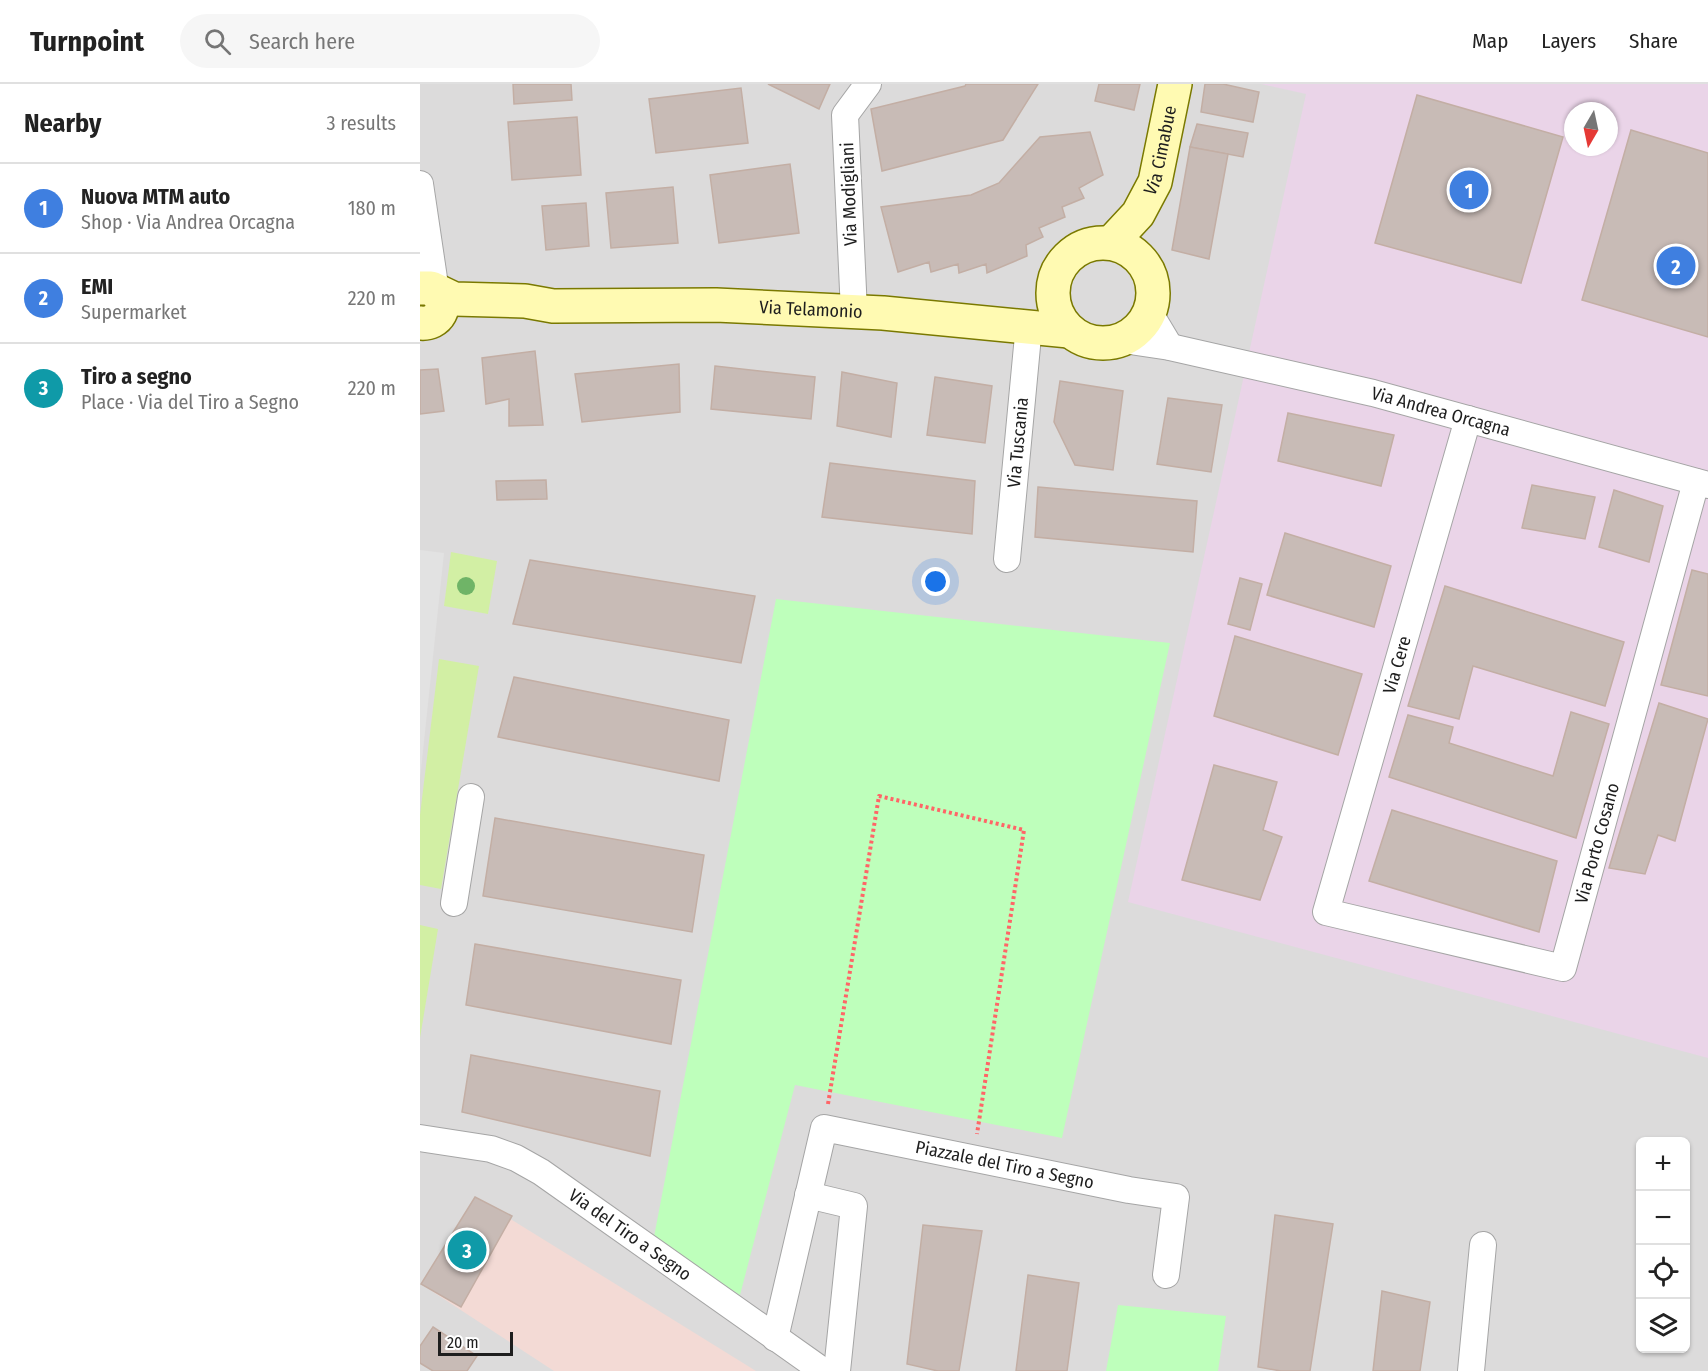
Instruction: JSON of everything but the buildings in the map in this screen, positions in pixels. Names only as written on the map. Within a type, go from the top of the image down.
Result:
[{"type":"main road","name":"Via Cimabue","points":[[1111,243],[1138,214],[1155,182],[1174,84]]},
{"type":"main road","name":"Via Cimabue","points":[[1138,214],[1139,258]]},
{"type":"main road","points":[[1095,243],[1111,243],[1139,258],[1149,271],[1153,287],[1153,303],[1137,331],[1123,340],[1108,344],[1091,343],[1075,336],[1062,324],[1054,309],[1052,298],[1055,274],[1064,260],[1078,248],[1095,243]]},
{"type":"main road","points":[[1032,326],[1052,298]]},
{"type":"main road","name":"Via Telamonio","points":[[428,305],[454,299],[525,301],[553,306],[716,306],[854,312],[1069,331]]},
{"type":"street","name":"Via Modigliani","points":[[854,312],[845,115],[868,84]]},
{"type":"street","points":[[420,184],[428,305]]},
{"type":"street","points":[[1149,312],[1170,347]]},
{"type":"street","name":"Via Tuscania","points":[[1007,559],[1032,326]]},
{"type":"street","points":[[1123,340],[1170,347]]},
{"type":"street","name":"Via Andrea Orcagna","points":[[1170,347],[1373,393],[1702,484]]},
{"type":"street","name":"Via Cere","points":[[1326,912],[1468,419]]},
{"type":"street","name":"Via Porto Cosano","points":[[1326,912],[1563,968],[1702,484]]},
{"type":"street","points":[[454,903],[471,798]]},
{"type":"street","points":[[775,1338],[824,1128]]},
{"type":"street","name":"Piazzale del Tiro a Segno","points":[[824,1128],[1130,1190],[1176,1197],[1166,1275]]},
{"type":"street","name":"Via del Tiro a Segno","points":[[420,1138],[491,1149],[516,1158],[541,1172],[823,1371]]},
{"type":"street","points":[[808,1195],[854,1206],[837,1371]]},
{"type":"street","points":[[1471,1371],[1483,1245]]},
{"type":"path","points":[[824,1128],[879,796],[1024,830],[973,1158]]},
{"type":"shaded area","points":[[420,84],[1708,84],[1708,1371],[420,1371]]},
{"type":"shaded area","points":[[1261,84],[1708,84],[1708,1058],[1128,902],[1306,94]]},
{"type":"shaded area","points":[[420,550],[444,553],[420,779]]},
{"type":"shaded area","points":[[475,1197],[756,1371],[554,1371],[421,1284]]},
{"type":"green space","points":[[451,552],[497,561],[488,614],[444,606]]},
{"type":"green space","points":[[776,599],[1170,643],[1062,1138],[795,1085],[740,1295],[653,1242]]},
{"type":"green space","points":[[439,659],[479,666],[441,889],[420,885],[420,815]]},
{"type":"green space","points":[[420,925],[438,929],[420,1038]]},
{"type":"green space","points":[[1118,1305],[1226,1316],[1218,1371],[1106,1371]]},
{"type":"place","name":"Nuova MTM auto","points":[[1469,190]]},
{"type":"place","name":"EMI","points":[[1676,266]]},
{"type":"place","name":"Tiro a segno","points":[[467,1250]]}]
